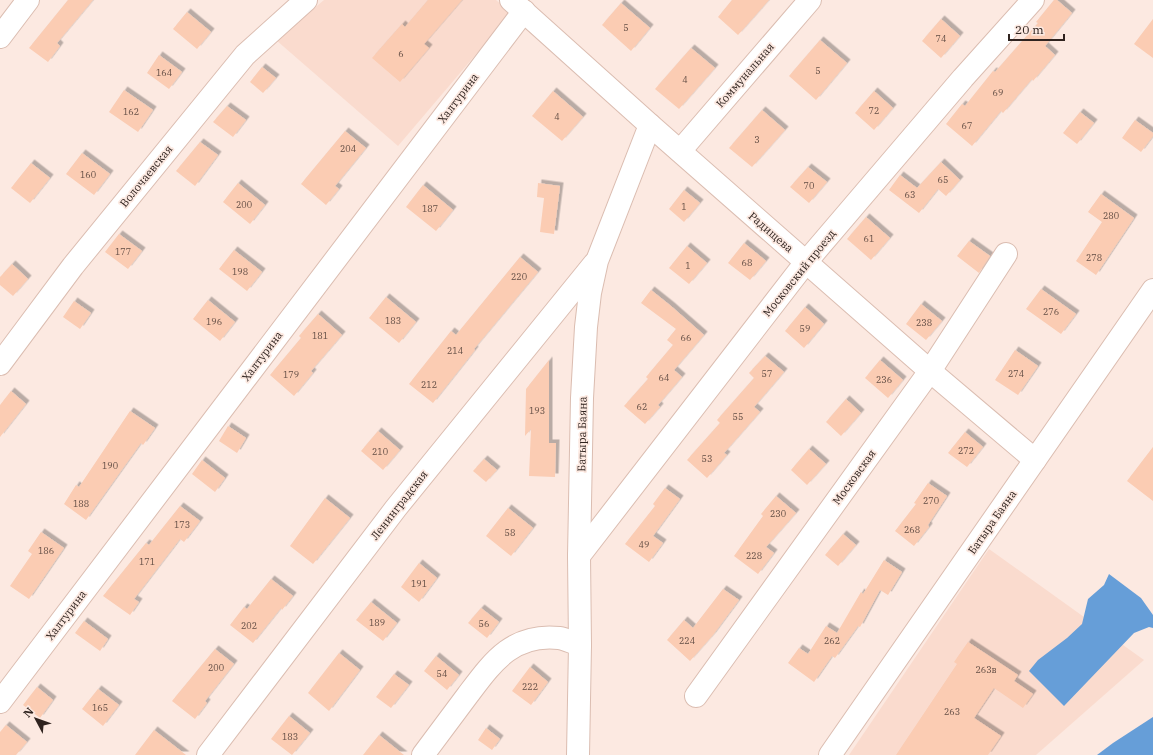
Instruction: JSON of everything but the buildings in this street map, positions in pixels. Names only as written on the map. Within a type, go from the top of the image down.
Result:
[{"type":"street","points":[[0,37],[28,0]]},
{"type":"street","name":"Волочаевская","points":[[0,364],[73,266],[245,55],[306,0]]},
{"type":"street","name":"Коммунальная","points":[[680,151],[810,0]]},
{"type":"street","name":"Московский проезд","points":[[579,556],[806,262],[962,78],[1033,0]]},
{"type":"street","name":"Радищева","points":[[518,6],[930,371],[1035,460]]},
{"type":"street","name":"Халтурина","points":[[0,702],[518,6]]},
{"type":"street","name":"Батыра Баяна","points":[[578,755],[580,645],[579,556],[582,398],[586,327],[590,293],[597,261],[650,124]]},
{"type":"street","name":"Московская","points":[[696,696],[930,371],[1006,254]]},
{"type":"street","name":"Ленинградская","points":[[208,755],[396,508],[597,261]]},
{"type":"street","name":"Батыра Баяна","points":[[830,755],[1153,290]]},
{"type":"street","points":[[423,755],[489,666],[504,653],[519,644],[542,638],[561,638],[580,645]]},
{"type":"shaded area","points":[[324,0],[496,0],[511,13],[398,146],[276,40]]},
{"type":"shaded area","points":[[989,549],[1144,660],[1036,755],[849,755]]},
{"type":"water","points":[[1109,574],[1141,598],[1153,615],[1153,628],[1149,627],[1134,633],[1064,706],[1029,671],[1038,660],[1067,638],[1082,624],[1088,599],[1104,585]]},
{"type":"water","points":[[1153,717],[1153,755],[1097,755],[1113,743]]}]
